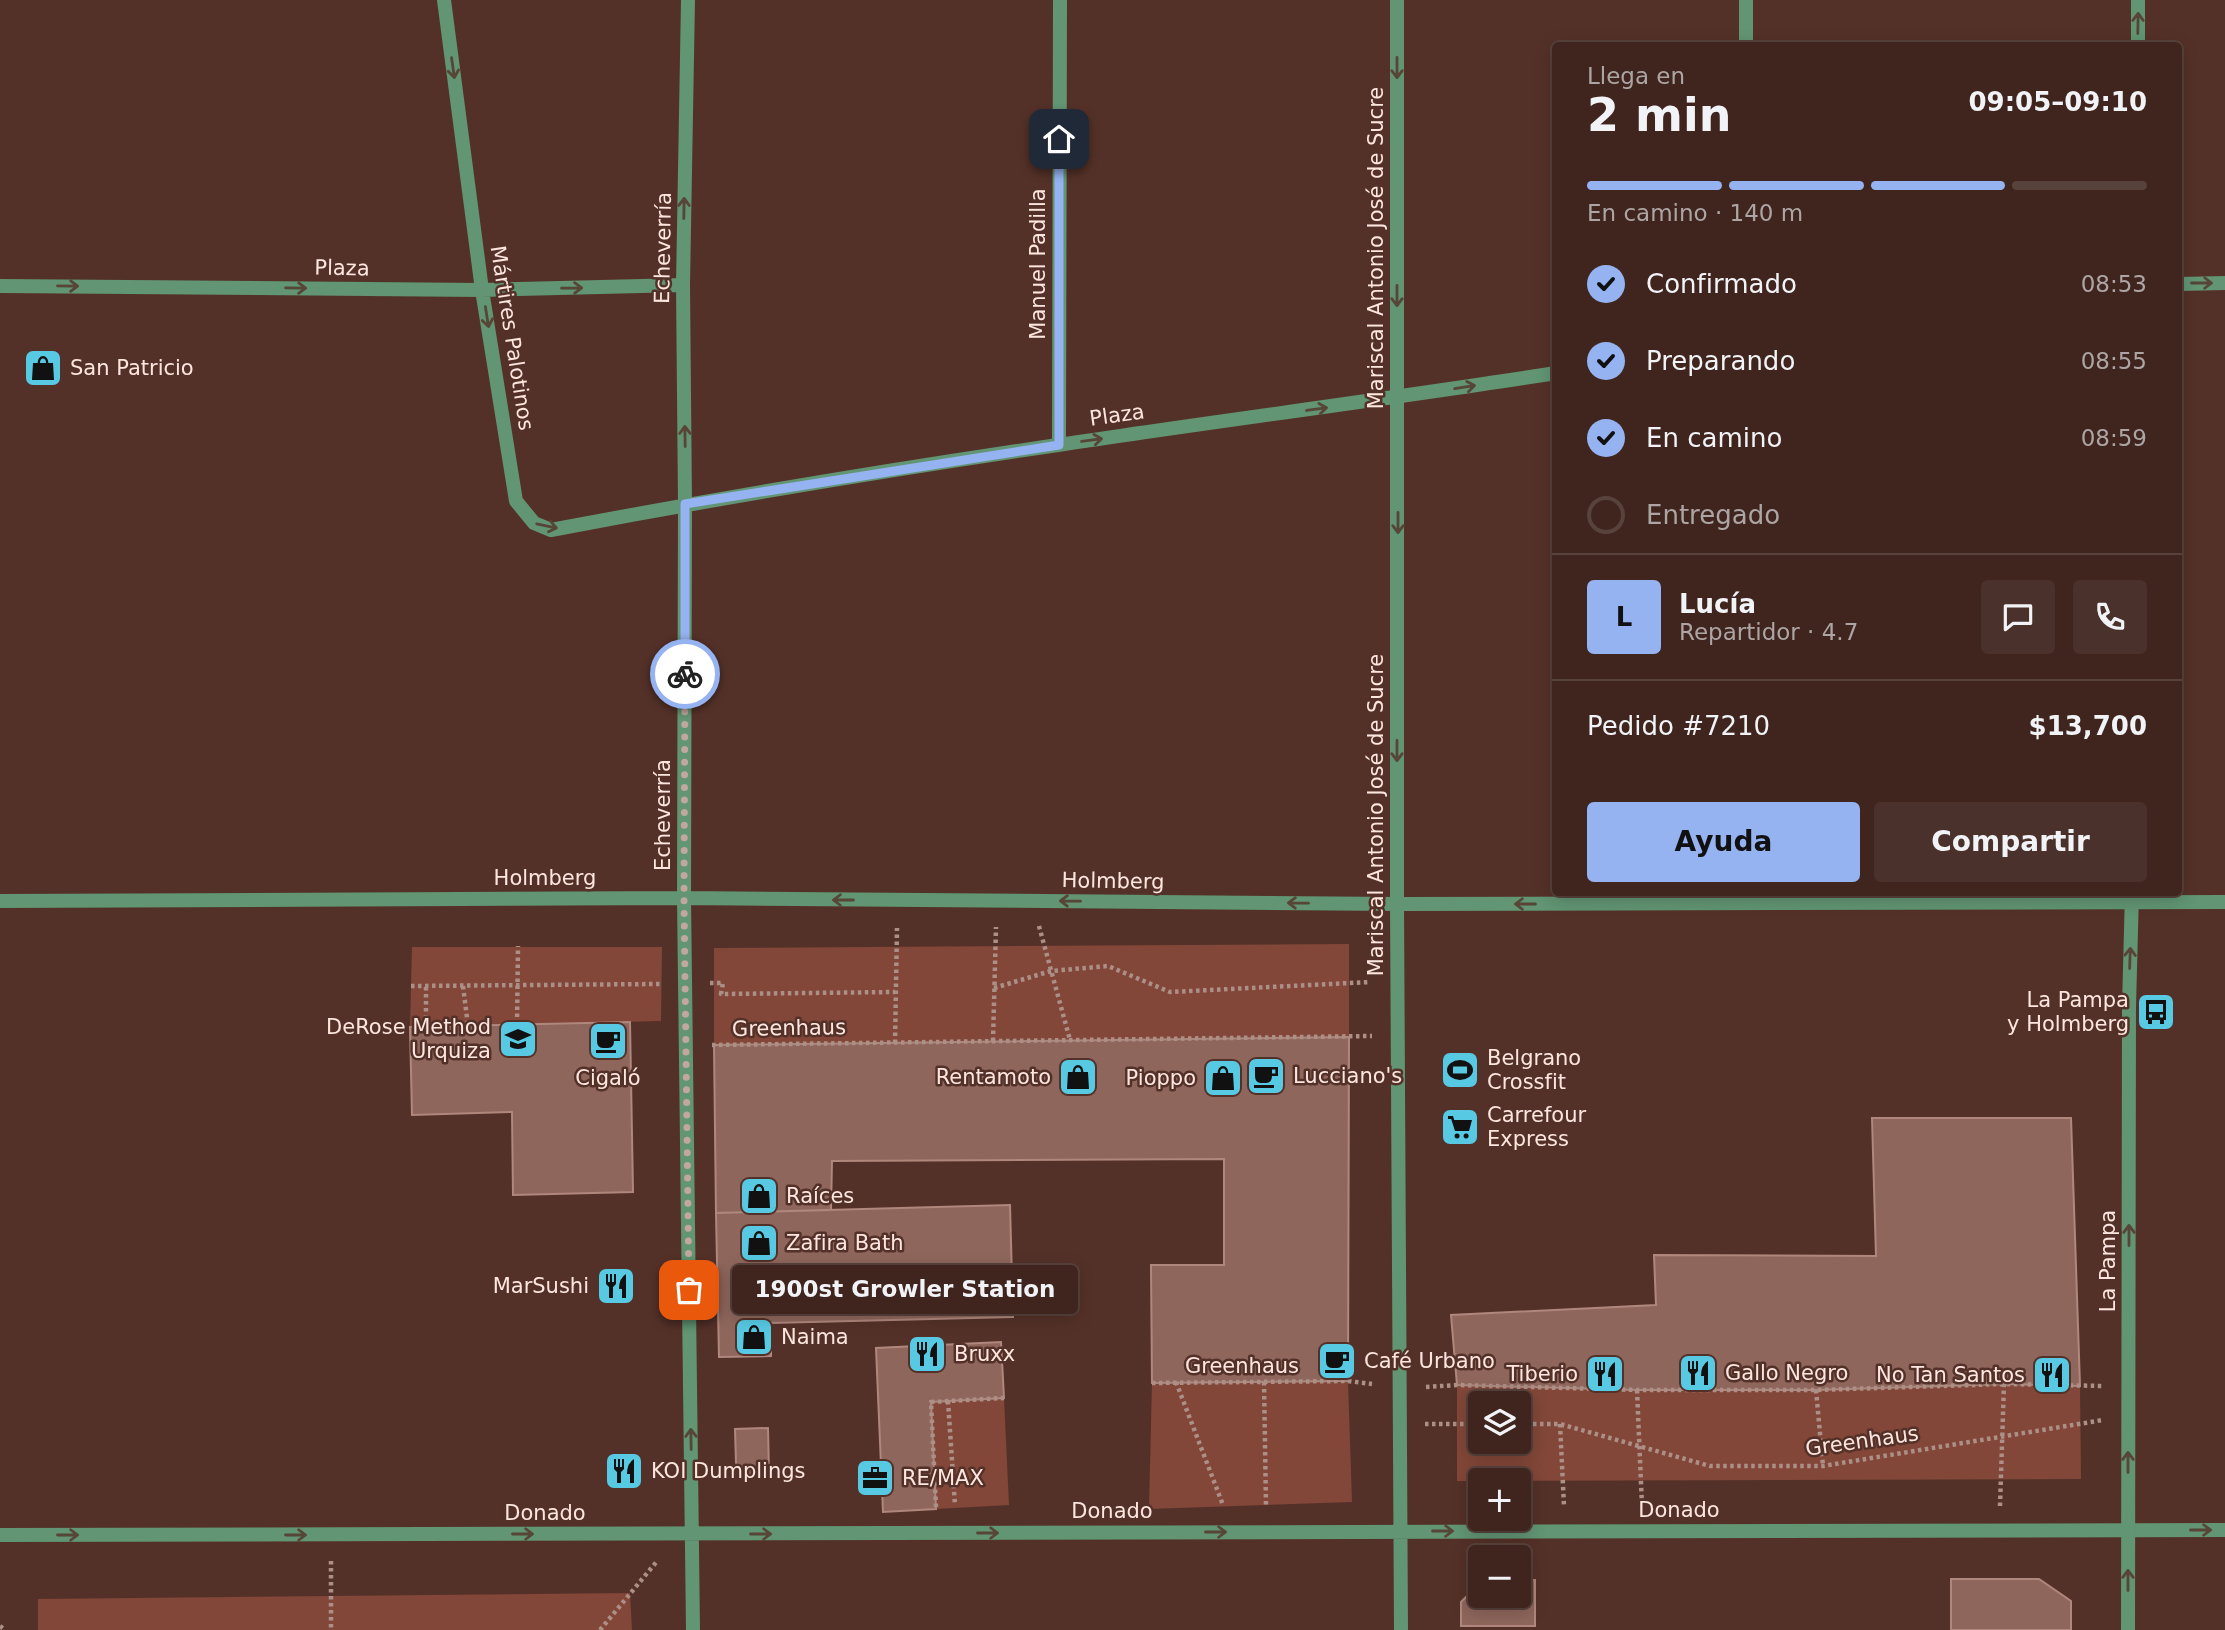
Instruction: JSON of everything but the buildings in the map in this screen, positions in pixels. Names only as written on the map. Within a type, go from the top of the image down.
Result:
[{"type":"street","name":"Mártires Palotinos","points":[[444,0],[482,290],[516,501],[534,523],[551,530],[685,504]]},
{"type":"street","name":"Echeverría","points":[[688,0],[682,285],[685,504],[686,1534],[692,1630]]},
{"type":"street","name":"Manuel Padilla","points":[[1059,445],[1060,0]]},
{"type":"street","name":"Mariscal Antonio José de Sucre","points":[[1397,0],[1397,1036],[1401,1630]]},
{"type":"street","points":[[1746,0],[1746,42]]},
{"type":"street","points":[[2138,0],[2138,42]]},
{"type":"street","points":[[2182,284],[2225,283]]},
{"type":"street","name":"Plaza","points":[[0,286],[482,290],[682,285]]},
{"type":"street","name":"Plaza","points":[[685,504],[1059,445],[1552,374]]},
{"type":"street","name":"Holmberg","points":[[0,901],[684,898],[1397,904],[2132,896],[2225,902]]},
{"type":"street","name":"La Pampa","points":[[2128,1630],[2129,1021],[2132,896]]},
{"type":"street","name":"Donado","points":[[0,1535],[2225,1530]]},
{"type":"path","points":[[895,1042],[897,900]]},
{"type":"path","points":[[993,1041],[997,901]]},
{"type":"path","points":[[1032,901],[1070,1040]]},
{"type":"path","points":[[517,1024],[518,946]]},
{"type":"path","points":[[994,988],[1051,971],[1108,966],[1170,992],[1397,981]]},
{"type":"path","name":"Greenhaus","points":[[685,984],[723,983],[721,994],[895,992]]},
{"type":"path","points":[[411,986],[685,984]]},
{"type":"path","points":[[463,986],[467,1026]]},
{"type":"path","points":[[426,987],[426,1027]]},
{"type":"path","name":"Greenhaus","points":[[686,1045],[1397,1036]]},
{"type":"path","name":"Greenhaus","points":[[1152,1382],[1348,1381],[1400,1388],[1457,1385],[1637,1390],[1816,1390],[2004,1384],[2129,1387]]},
{"type":"path","points":[[1175,1382],[1233,1532]]},
{"type":"path","points":[[1264,1382],[1267,1532]]},
{"type":"path","points":[[1999,1531],[2004,1384]]},
{"type":"path","points":[[1637,1390],[1643,1531]]},
{"type":"path","points":[[1816,1390],[1823,1466]]},
{"type":"path","points":[[937,1533],[932,1402],[1004,1398]]},
{"type":"path","points":[[948,1401],[957,1533]]},
{"type":"path","name":"Greenhaus","points":[[1531,1424],[1560,1424],[1710,1465],[1823,1466],[2128,1416]]},
{"type":"path","points":[[1401,1424],[1468,1424]]},
{"type":"path","points":[[1560,1424],[1565,1531]]},
{"type":"path","points":[[600,1630],[686,1534]]},
{"type":"path","points":[[331,1535],[331,1630]]},
{"type":"path","points":[[0,1626],[5,1630]]},
{"type":"shaded area","points":[[1349,944],[1349,1037],[714,1045],[714,948]]},
{"type":"shaded area","points":[[412,947],[662,947],[661,1021],[410,1027]]},
{"type":"shaded area","points":[[1348,1381],[1352,1502],[1149,1509],[1152,1383]]},
{"type":"shaded area","points":[[2004,1384],[2080,1386],[2081,1479],[1531,1481],[1531,1468],[1468,1468],[1468,1481],[1457,1481],[1457,1385],[1637,1390],[1816,1390]]},
{"type":"shaded area","points":[[1004,1398],[1009,1505],[936,1509],[931,1402]]},
{"type":"shaded area","points":[[630,1593],[632,1630],[38,1630],[38,1599]]},
{"type":"way so far","points":[[685,674],[684,898],[689,1290]]},
{"type":"place","name":"San Patricio","points":[[43,368]]},
{"type":"place","name":"La Pampa y Holmberg","points":[[2156,1012]]},
{"type":"place","name":"DeRose Method Urquiza","points":[[518,1039]]},
{"type":"place","name":"Cigaló","points":[[608,1041]]},
{"type":"place","name":"Belgrano Crossfit","points":[[1460,1070]]},
{"type":"place","name":"Lucciano's","points":[[1266,1076]]},
{"type":"place","name":"Rentamoto","points":[[1078,1077]]},
{"type":"place","name":"Pioppo","points":[[1223,1078]]},
{"type":"place","name":"Carrefour Express","points":[[1460,1127]]},
{"type":"place","name":"Raíces","points":[[759,1196]]},
{"type":"place","name":"Zafira Bath","points":[[759,1243]]},
{"type":"place","name":"MarSushi","points":[[616,1286]]},
{"type":"place","name":"1900st Growler Station","points":[[689,1290]]},
{"type":"place","name":"Naima","points":[[754,1337]]},
{"type":"place","name":"Bruxx","points":[[927,1354]]},
{"type":"place","name":"Café Urbano","points":[[1337,1361]]},
{"type":"place","name":"Gallo Negro","points":[[1698,1373]]},
{"type":"place","name":"Tiberio","points":[[1605,1374]]},
{"type":"place","name":"No Tan Santos","points":[[2052,1375]]},
{"type":"place","name":"KOI Dumplings","points":[[624,1471]]},
{"type":"place","name":"RE/MAX","points":[[875,1478]]},
{"type":"route","points":[[685,674],[685,504],[1059,445],[1059,139]]}]
